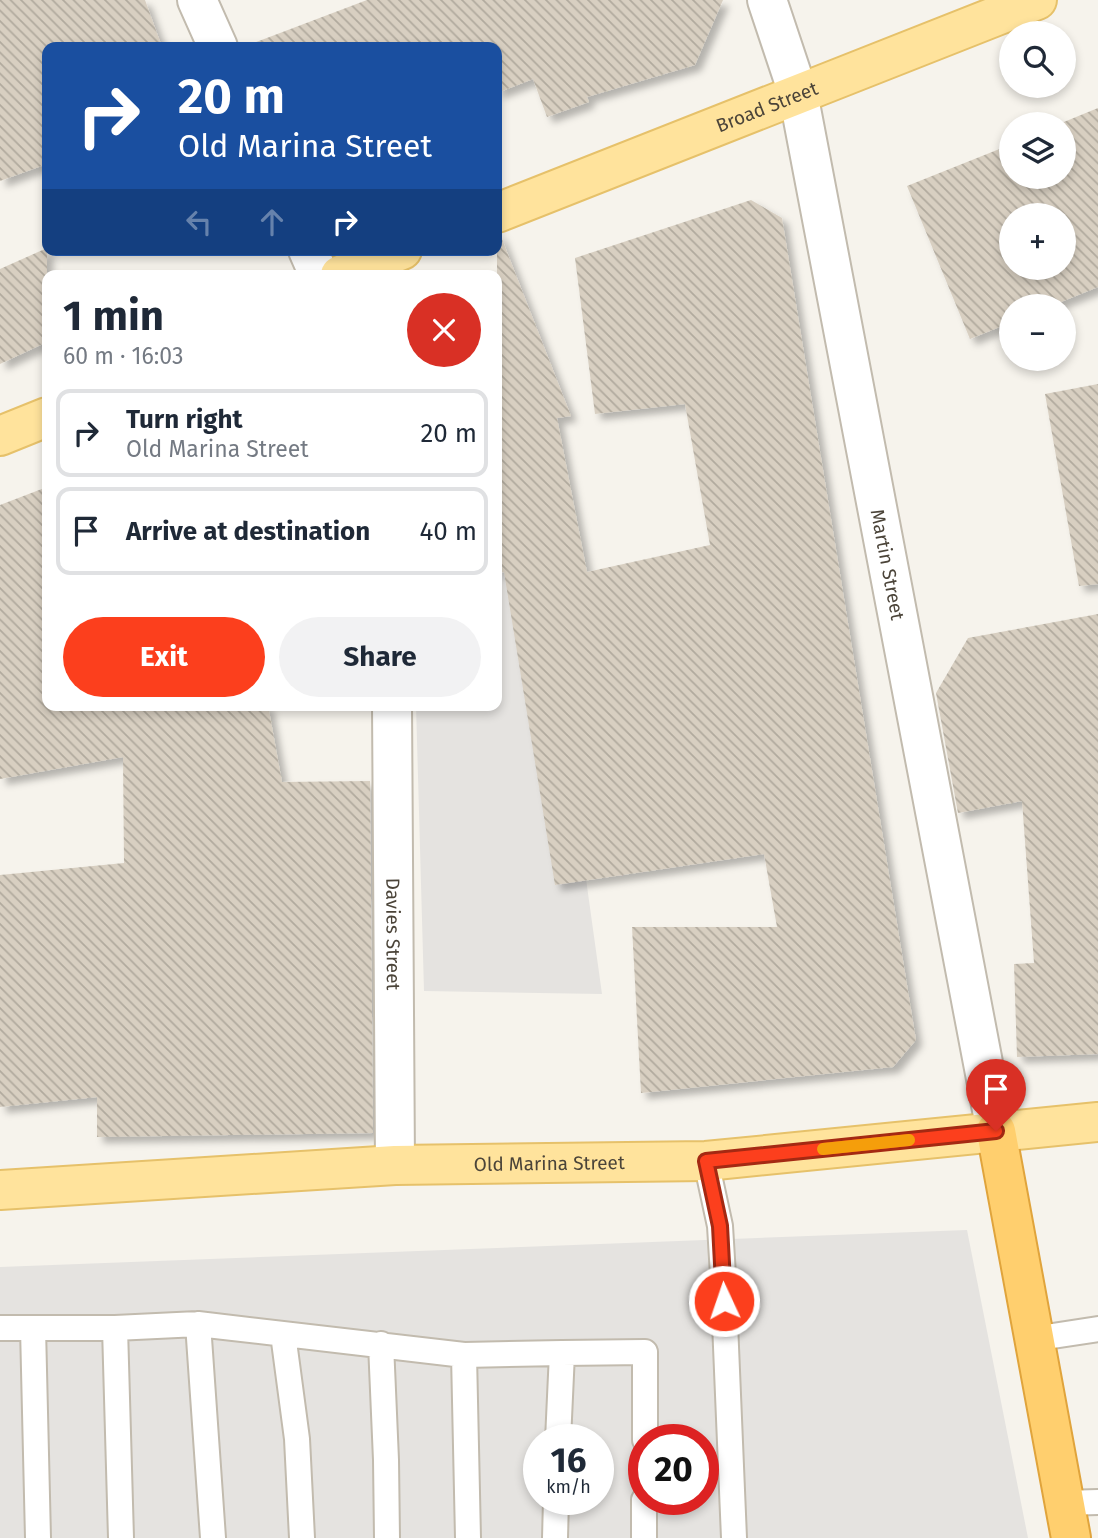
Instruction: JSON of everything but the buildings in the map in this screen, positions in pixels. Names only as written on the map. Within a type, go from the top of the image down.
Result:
[{"type":"highway","points":[[996,1131],[1033,1339],[1078,1514]]},
{"type":"main road","name":"Broad Street","points":[[502,211],[1037,0]]},
{"type":"main road","points":[[352,270],[387,256]]},
{"type":"main road","points":[[0,436],[42,418]]},
{"type":"main road","name":"Old Marina Street","points":[[0,1190],[395,1165],[706,1161],[1098,1122]]},
{"type":"street","points":[[197,0],[216,42]]},
{"type":"street","name":"Martin Street","points":[[767,0],[799,93],[996,1131]]},
{"type":"street","name":"Davies Street","points":[[392,711],[395,1165]]},
{"type":"lane","points":[[706,1161],[720,1226],[734,1538]]},
{"type":"lane","points":[[198,1324],[213,1538]]},
{"type":"lane","points":[[0,1328],[115,1328],[198,1324],[464,1355],[645,1352],[645,1424]]},
{"type":"lane","points":[[33,1328],[38,1538]]},
{"type":"lane","points":[[115,1328],[121,1538]]},
{"type":"lane","points":[[1033,1339],[1098,1329]]},
{"type":"lane","points":[[283,1334],[297,1439],[302,1538]]},
{"type":"lane","points":[[381,1344],[387,1538]]},
{"type":"lane","points":[[559,1424],[562,1353]]},
{"type":"lane","points":[[464,1355],[467,1538]]},
{"type":"lane","points":[[555,1538],[556,1515]]},
{"type":"lane","points":[[644,1515],[644,1538]]},
{"type":"shaded area","points":[[502,572],[506,572],[586,879],[602,994],[424,991],[416,711],[502,711]]},
{"type":"shaded area","points":[[967,1230],[1028,1538],[0,1538],[0,1267]]},
{"type":"slow traffic","points":[[823,1149],[909,1140]]},
{"type":"route","points":[[724,1301],[720,1226],[706,1161],[996,1131]]}]
